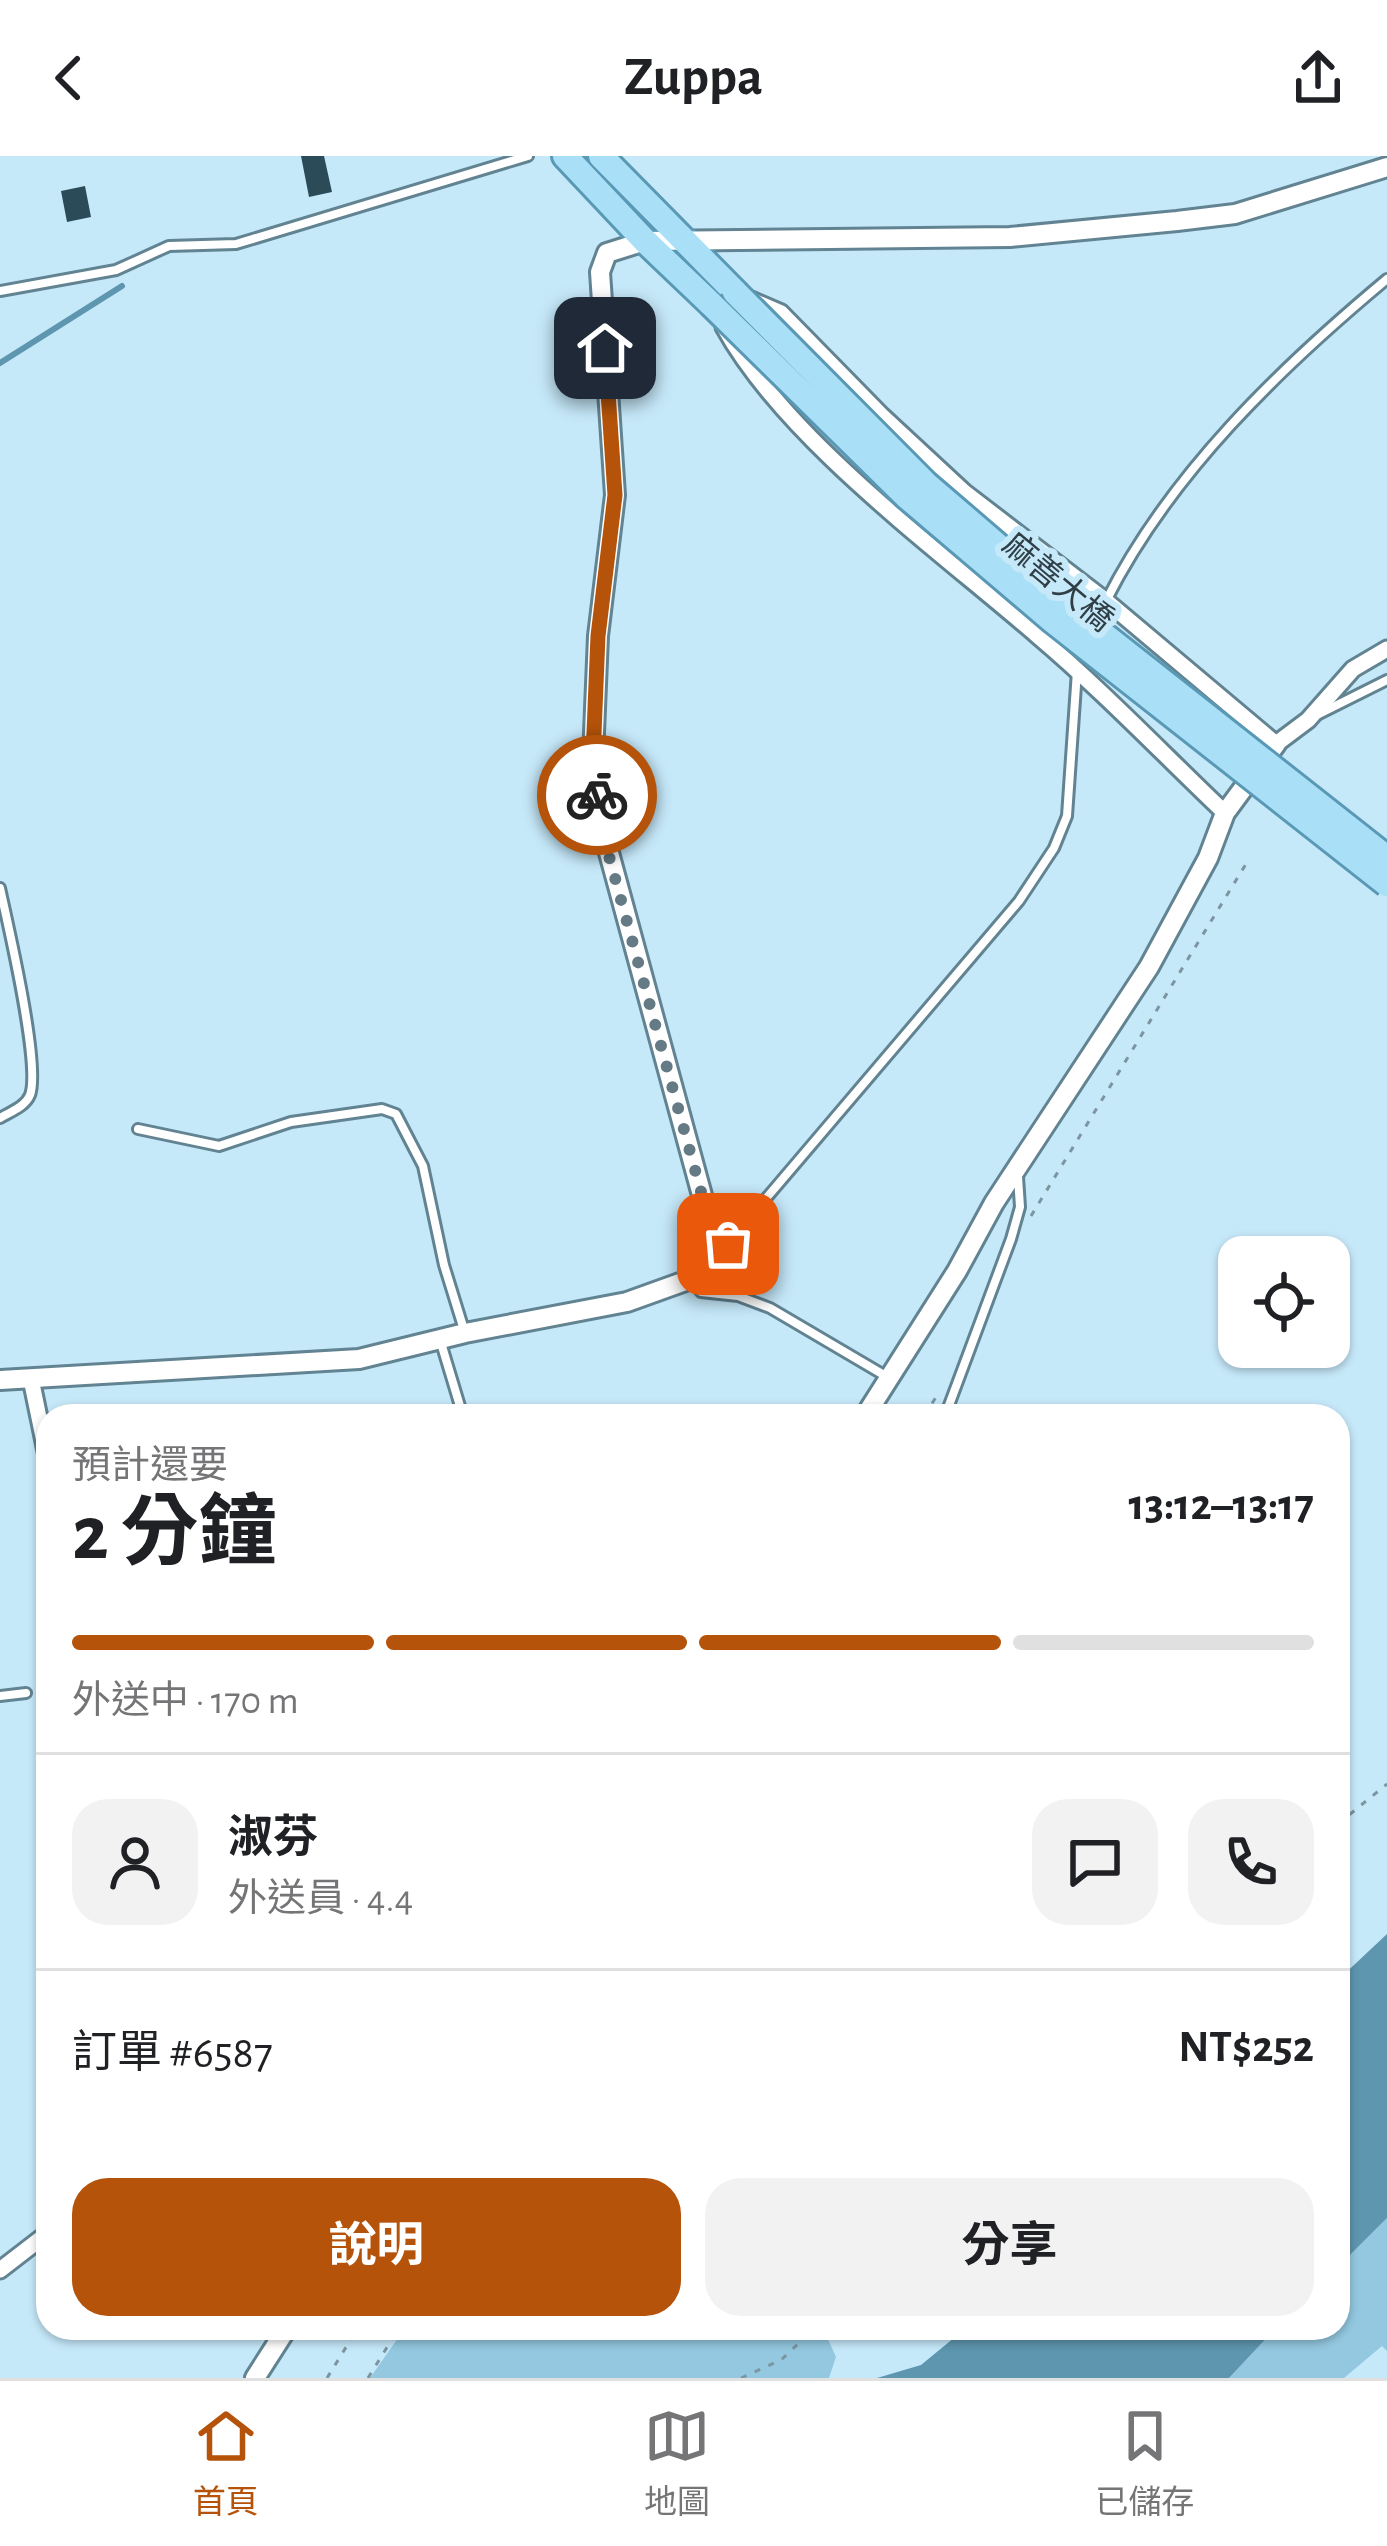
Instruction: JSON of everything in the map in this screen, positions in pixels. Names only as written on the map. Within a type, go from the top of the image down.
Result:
[{"type":"main road","name":"麻善大橋","points":[[565,156],[645,241],[907,496],[1053,621],[1387,884]]},
{"type":"main road","name":"麻善大橋","points":[[601,156],[926,484],[1082,617],[1387,858]]},
{"type":"street","points":[[0,1380],[359,1359],[626,1302],[692,1279],[728,1244],[703,1199],[598,816],[593,757],[598,636],[615,495],[600,272],[607,254],[645,241],[1010,237],[1177,221],[1235,214],[1387,167]]},
{"type":"street","points":[[735,292],[781,314],[964,492],[1106,601],[1276,744]]},
{"type":"street","points":[[711,304],[743,362],[835,460],[1077,671],[1225,813]]},
{"type":"street","points":[[873,1404],[1149,967],[1208,858],[1225,813],[1276,744],[1308,720],[1353,669],[1387,649]]},
{"type":"street","points":[[31,1379],[36,1404]]},
{"type":"street","points":[[0,2270],[36,2242]]},
{"type":"street","points":[[255,2378],[279,2340]]},
{"type":"lane","points":[[0,291],[116,270],[170,246],[236,244],[528,156]]},
{"type":"lane","points":[[1106,601],[1131,551],[1265,388],[1387,279]]},
{"type":"lane","points":[[728,1244],[1019,902],[1054,848],[1067,816],[1077,671]]},
{"type":"lane","points":[[1308,720],[1387,680]]},
{"type":"lane","points":[[0,888],[27,1029],[31,1088],[26,1101],[0,1118]]},
{"type":"lane","points":[[138,1129],[219,1146],[291,1122],[382,1109],[396,1114],[423,1166],[444,1265],[465,1333]]},
{"type":"lane","points":[[949,1404],[1011,1239],[1020,1207],[1017,1169]]},
{"type":"lane","points":[[692,1279],[701,1292],[738,1296],[770,1308],[889,1378]]},
{"type":"lane","points":[[440,1339],[459,1404]]},
{"type":"lane","points":[[0,1696],[26,1694]]},
{"type":"path","points":[[1011,1239],[1022,1232],[1249,859]]},
{"type":"path","points":[[1350,1814],[1387,1784]]},
{"type":"path","points":[[327,2378],[351,2340]]},
{"type":"path","points":[[368,2378],[392,2340]]},
{"type":"path","points":[[741,2378],[781,2360],[802,2340]]},
{"type":"shaded area","points":[[1387,1934],[1387,2218],[1350,2255],[1350,1969]]},
{"type":"shaded area","points":[[1387,2218],[1387,2351],[1382,2346],[1344,2378],[1229,2378],[1265,2340],[1350,2340],[1350,2255]]},
{"type":"shaded area","points":[[397,2340],[828,2340],[836,2357],[829,2378],[370,2378]]},
{"type":"shaded area","points":[[951,2340],[1265,2340],[1229,2378],[877,2378],[921,2365]]},
{"type":"building","points":[[301,156],[324,156],[332,192],[309,197]]},
{"type":"building","points":[[85,186],[91,217],[67,222],[61,191]]},
{"type":"waterway","points":[[0,363],[122,286]]},
{"type":"way so far","points":[[597,795],[598,816],[703,1199],[728,1244]]},
{"type":"route","points":[[597,795],[593,757],[598,636],[615,495],[605,348]]}]
